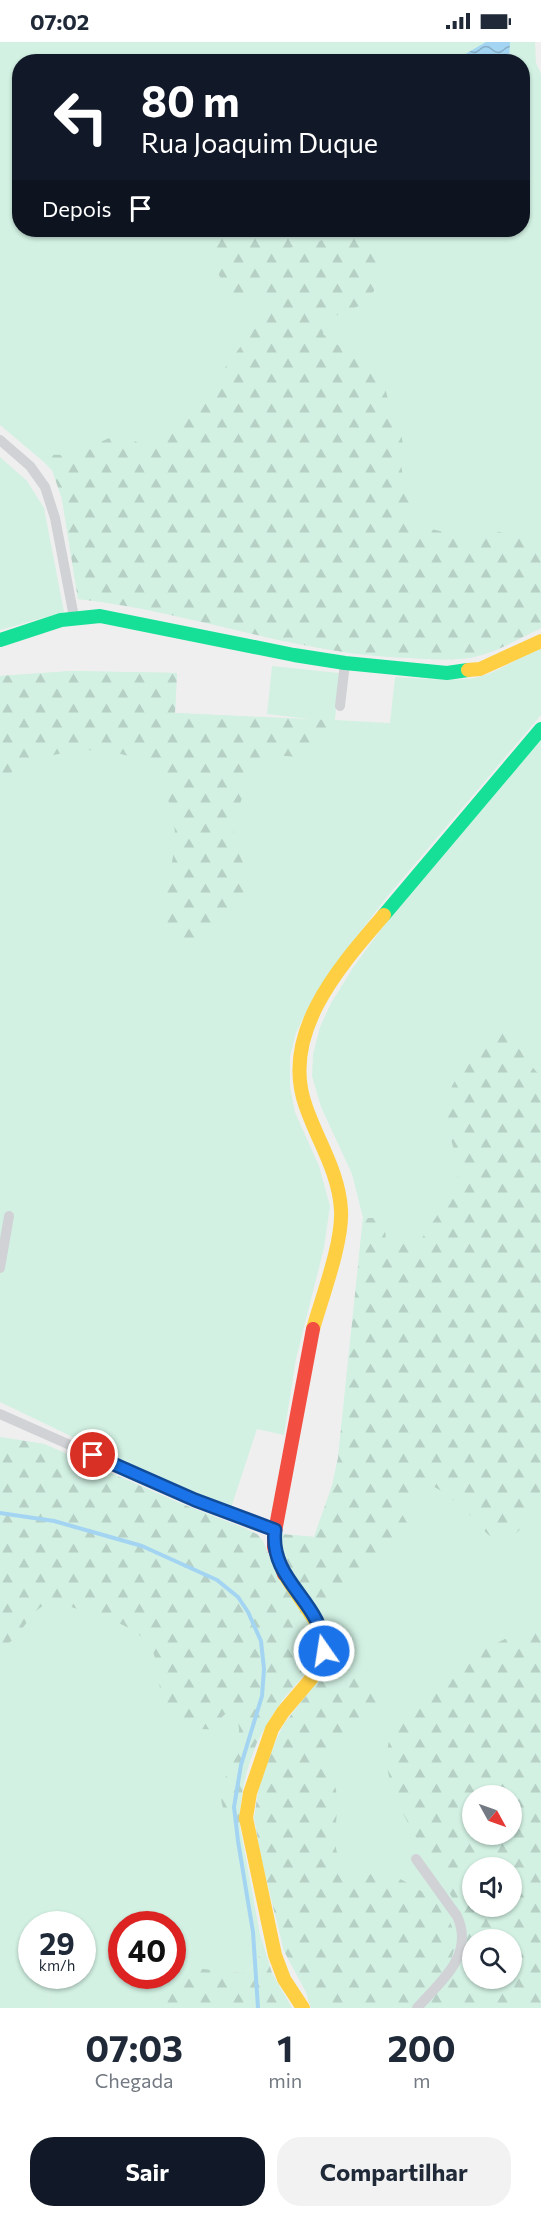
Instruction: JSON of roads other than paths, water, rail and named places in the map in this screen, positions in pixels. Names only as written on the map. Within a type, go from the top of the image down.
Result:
[{"type":"street","points":[[0,440],[30,466],[45,487],[55,518],[75,617]]},
{"type":"street","points":[[0,640],[75,617],[89,615],[114,618],[294,655],[345,663],[447,673],[465,673],[495,664],[541,641]]},
{"type":"street","points":[[340,706],[345,663]]},
{"type":"street","points":[[303,2008],[284,1979],[275,1955],[246,1818],[250,1793],[272,1729],[283,1712],[312,1679],[321,1664],[324,1651],[320,1628],[281,1570],[274,1546],[310,1340],[341,1228],[342,1209],[339,1185],[302,1095],[299,1078],[300,1056],[304,1039],[318,1005],[337,974],[541,729]]},
{"type":"street","points":[[0,1268],[9,1216]]},
{"type":"street","points":[[0,1414],[167,1488],[275,1530]]},
{"type":"street","points":[[416,1859],[457,1916],[463,1938],[453,1966],[417,2008]]},
{"type":"water","points":[[486,42],[510,42],[509,54],[467,53]]},
{"type":"waterway","points":[[0,1513],[54,1521],[142,1546],[217,1580],[238,1597],[248,1612],[261,1641],[264,1669],[262,1696],[241,1765],[234,1807],[253,1932],[258,2008]]}]
